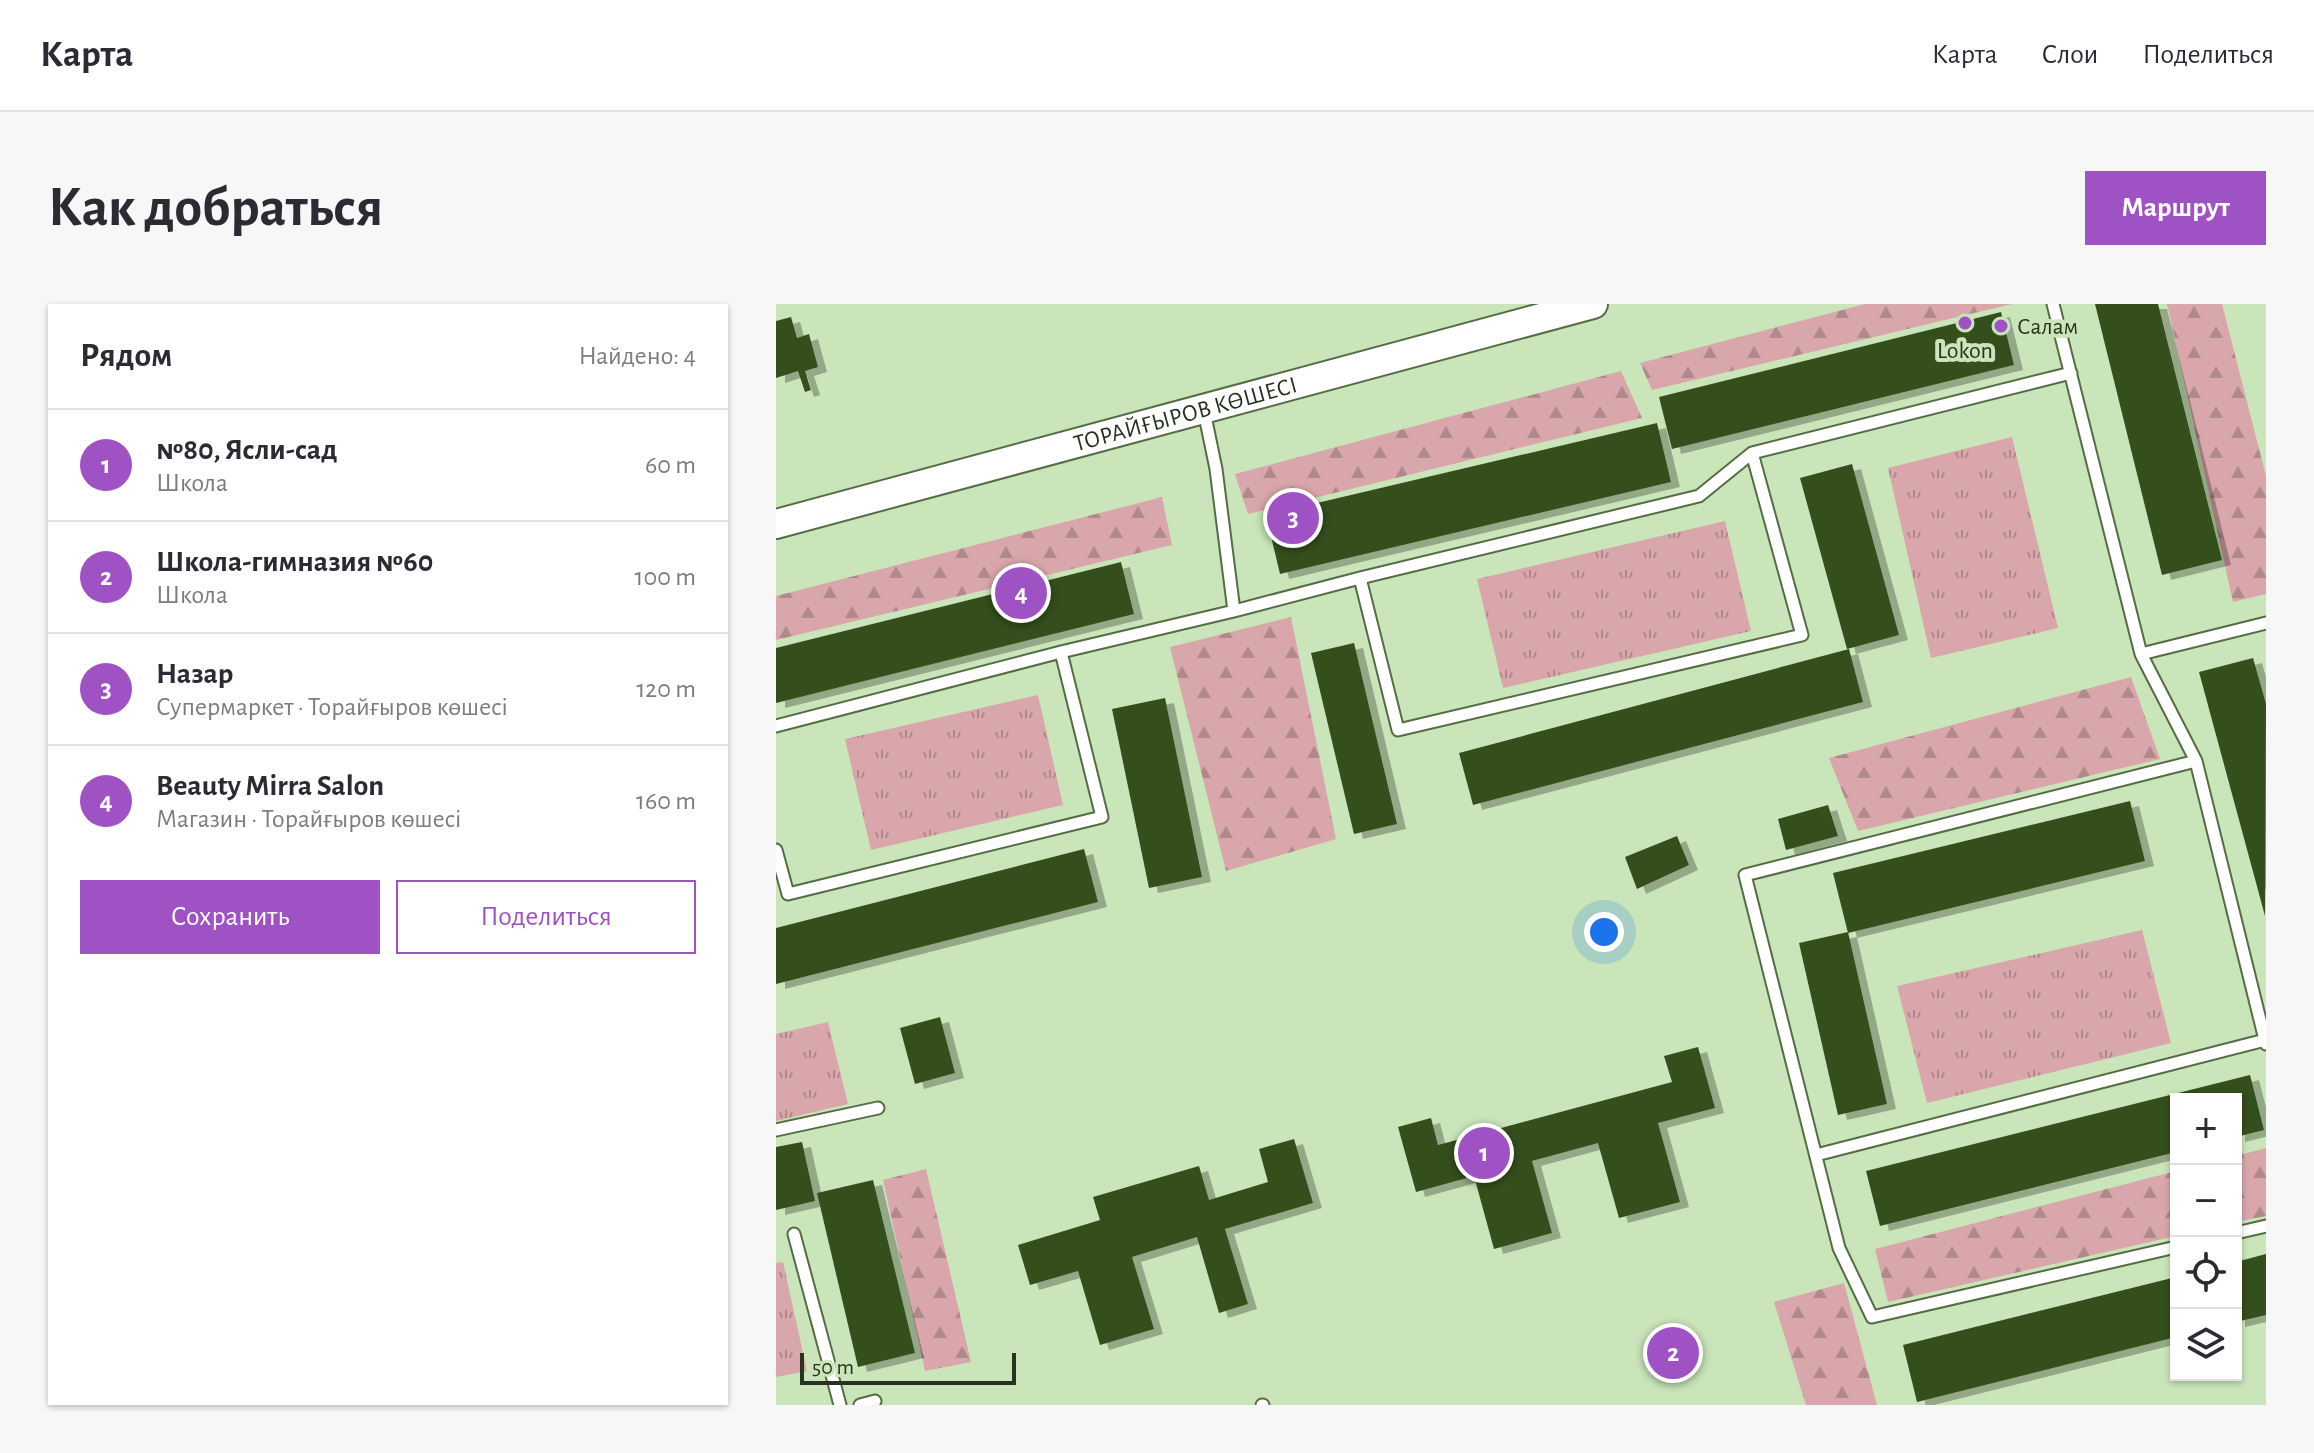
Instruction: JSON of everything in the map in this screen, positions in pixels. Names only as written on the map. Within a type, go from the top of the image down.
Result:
[{"type":"street","name":"ТОРАЙҒЫРОВ КӨШЕСІ","points":[[776,524],[1593,304]]},
{"type":"lane","points":[[1816,1155],[2266,1042],[2196,761],[2141,654],[2053,304]]},
{"type":"lane","points":[[776,726],[1061,652],[1699,496],[1752,453],[2071,373]]},
{"type":"lane","points":[[1204,410],[1216,469],[1234,611]]},
{"type":"lane","points":[[1360,578],[1398,730],[1802,635],[1752,453]]},
{"type":"lane","points":[[2141,654],[2266,623]]},
{"type":"lane","points":[[776,850],[788,894],[1102,817],[1061,652]]},
{"type":"lane","points":[[2170,1248],[1872,1317],[1839,1248],[1745,875],[2196,761]]},
{"type":"lane","points":[[776,1130],[878,1108]]},
{"type":"lane","points":[[2242,1232],[2266,1226]]},
{"type":"lane","points":[[794,1234],[840,1405]]},
{"type":"lane","points":[[860,1405],[875,1401]]},
{"type":"green space","points":[[1865,304],[2012,304],[1652,390],[1640,363]]},
{"type":"green space","points":[[2167,304],[2222,304],[2266,476],[2266,594],[2233,602]]},
{"type":"green space","points":[[1621,371],[1642,418],[1248,514],[1235,474]]},
{"type":"green space","points":[[2012,437],[2058,628],[1931,658],[1888,468]]},
{"type":"green space","points":[[1162,497],[1172,545],[776,640],[776,596]]},
{"type":"green space","points":[[1725,521],[1751,631],[1503,688],[1477,579]]},
{"type":"green space","points":[[1291,617],[1336,839],[1226,871],[1170,647]]},
{"type":"green space","points":[[2131,677],[2160,759],[1858,831],[1829,758]]},
{"type":"green space","points":[[1038,695],[1063,805],[871,850],[845,739]]},
{"type":"green space","points":[[2142,930],[2171,1043],[1927,1103],[1897,986]]},
{"type":"green space","points":[[828,1022],[848,1104],[776,1121],[776,1034]]},
{"type":"green space","points":[[2266,1148],[2266,1216],[2242,1221],[2242,1165],[2242,1154]]},
{"type":"green space","points":[[926,1169],[971,1362],[925,1371],[883,1180]]},
{"type":"green space","points":[[2170,1173],[2170,1237],[1888,1302],[1875,1249]]},
{"type":"green space","points":[[783,1262],[807,1371],[776,1377],[776,1263]]},
{"type":"green space","points":[[1844,1283],[1877,1405],[1806,1405],[1774,1302]]},
{"type":"building","points":[[2095,304],[2158,304],[2222,560],[2162,575]]},
{"type":"building","points":[[2001,312],[2014,365],[1672,449],[1659,397]]},
{"type":"building","points":[[791,317],[797,338],[809,334],[818,367],[805,371],[811,390],[805,392],[798,371],[776,378],[776,321]]},
{"type":"building","points":[[1657,423],[1671,482],[1280,574],[1266,515]]},
{"type":"building","points":[[1852,464],[1899,635],[1847,649],[1800,478]]},
{"type":"building","points":[[1121,562],[1134,614],[776,703],[776,648]]},
{"type":"building","points":[[1354,643],[1397,824],[1354,834],[1311,653]]},
{"type":"building","points":[[1849,649],[1863,702],[1473,805],[1459,753]]},
{"type":"building","points":[[2253,658],[2266,704],[2265,916],[2199,672]]},
{"type":"building","points":[[1165,698],[1202,877],[1149,888],[1112,709]]},
{"type":"building","points":[[2130,801],[2145,861],[1848,933],[1833,873]]},
{"type":"building","points":[[1828,805],[1838,836],[1786,850],[1778,819]]},
{"type":"building","points":[[1677,836],[1689,865],[1637,889],[1625,857]]},
{"type":"building","points":[[1084,849],[1098,902],[776,984],[776,928]]},
{"type":"building","points":[[1848,932],[1887,1104],[1838,1115],[1799,943]]},
{"type":"building","points":[[940,1017],[955,1073],[915,1084],[900,1028]]},
{"type":"building","points":[[1698,1047],[1715,1108],[1658,1123],[1680,1202],[1619,1218],[1598,1143],[1532,1161],[1552,1233],[1494,1249],[1474,1176],[1416,1192],[1398,1127],[1431,1118],[1438,1145],[1672,1082],[1664,1056]]},
{"type":"building","points":[[2250,1075],[2264,1130],[2242,1136],[2242,1093],[2178,1093]]},
{"type":"building","points":[[2170,1095],[2170,1154],[1880,1226],[1866,1171]]},
{"type":"building","points":[[1294,1139],[1313,1203],[1225,1229],[1248,1304],[1219,1313],[1197,1237],[1132,1257],[1154,1329],[1100,1345],[1078,1271],[1030,1285],[1018,1245],[1100,1220],[1093,1197],[1199,1166],[1209,1200],[1268,1182],[1259,1149]]},
{"type":"building","points":[[802,1142],[815,1201],[776,1210],[776,1147]]},
{"type":"building","points":[[873,1180],[915,1353],[858,1367],[817,1193]]},
{"type":"building","points":[[2266,1254],[2266,1315],[2242,1321],[2242,1309],[2242,1260]]},
{"type":"building","points":[[2170,1278],[2170,1339],[1917,1402],[1903,1345]]},
{"type":"place","name":"Lokon","points":[[1965,323]]},
{"type":"place","name":"Салам","points":[[2001,326]]},
{"type":"place","name":"Назар","points":[[1293,518]]},
{"type":"place","name":"Beauty Mirra Salon","points":[[1021,593]]},
{"type":"place","name":"№80, Ясли-сад","points":[[1484,1153]]},
{"type":"place","name":"Школа-гимназия №60","points":[[1673,1353]]}]
